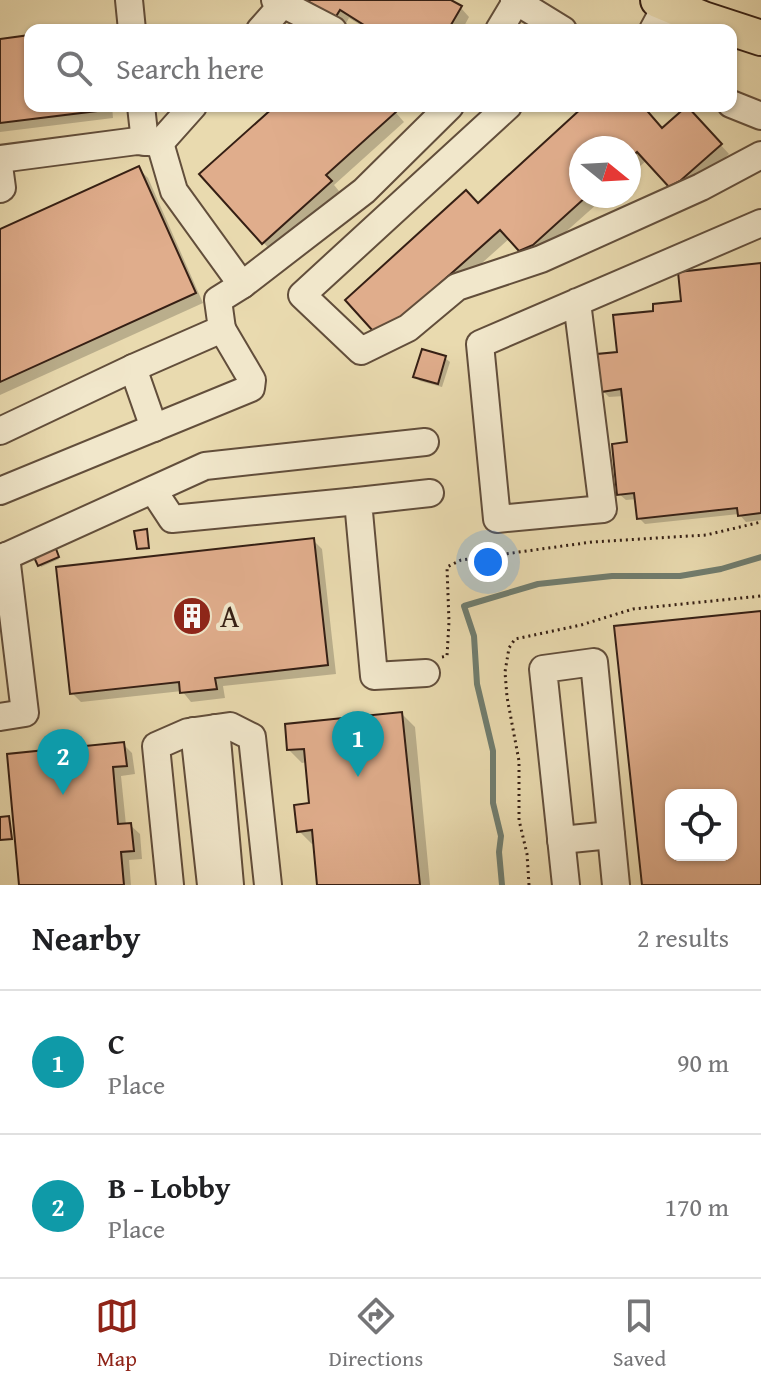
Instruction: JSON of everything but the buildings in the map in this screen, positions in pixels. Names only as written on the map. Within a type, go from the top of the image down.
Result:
[{"type":"main road","points":[[660,11],[718,24]]},
{"type":"main road","points":[[737,30],[761,38]]},
{"type":"lane","points":[[129,0],[131,24]]},
{"type":"lane","points":[[502,24],[515,0],[553,24]]},
{"type":"lane","points":[[264,24],[279,2],[321,24]]},
{"type":"lane","points":[[737,106],[761,116]]},
{"type":"lane","points":[[143,112],[174,191],[242,285]]},
{"type":"lane","points":[[0,159],[137,141],[153,142],[186,112]]},
{"type":"lane","points":[[0,491],[251,388],[252,380],[222,329],[218,300],[364,191],[444,112]]},
{"type":"lane","points":[[501,112],[302,295],[361,351],[408,328],[457,287],[541,259],[701,187],[761,155]]},
{"type":"lane","points":[[0,173],[0,189]]},
{"type":"lane","points":[[577,302],[603,509],[497,519],[480,344],[577,302],[761,223]]},
{"type":"lane","points":[[0,431],[222,329]]},
{"type":"lane","points":[[133,368],[154,428]]},
{"type":"lane","points":[[0,717],[25,713],[3,558],[205,466],[425,442]]},
{"type":"lane","points":[[153,490],[172,519],[430,493]]},
{"type":"lane","points":[[358,501],[374,676],[431,665]]},
{"type":"lane","points":[[566,885],[543,669],[594,662],[616,885]]},
{"type":"lane","points":[[170,885],[156,746],[205,730],[230,726],[252,737],[268,885]]},
{"type":"lane","points":[[205,730],[211,885]]},
{"type":"lane","points":[[205,730],[230,885]]},
{"type":"lane","points":[[561,840],[611,835]]},
{"type":"path","points":[[431,665],[447,656],[447,567],[461,560],[592,542],[706,535],[761,522]]},
{"type":"waterway","points":[[502,885],[501,836],[493,803],[493,751],[477,684],[474,636],[464,606],[538,584],[612,576],[680,576],[721,569],[761,557]]},
{"type":"place","name":"A","points":[[192,616]]},
{"type":"place","name":"C","points":[[358,777]]},
{"type":"place","name":"B - Lobby","points":[[63,795]]}]
